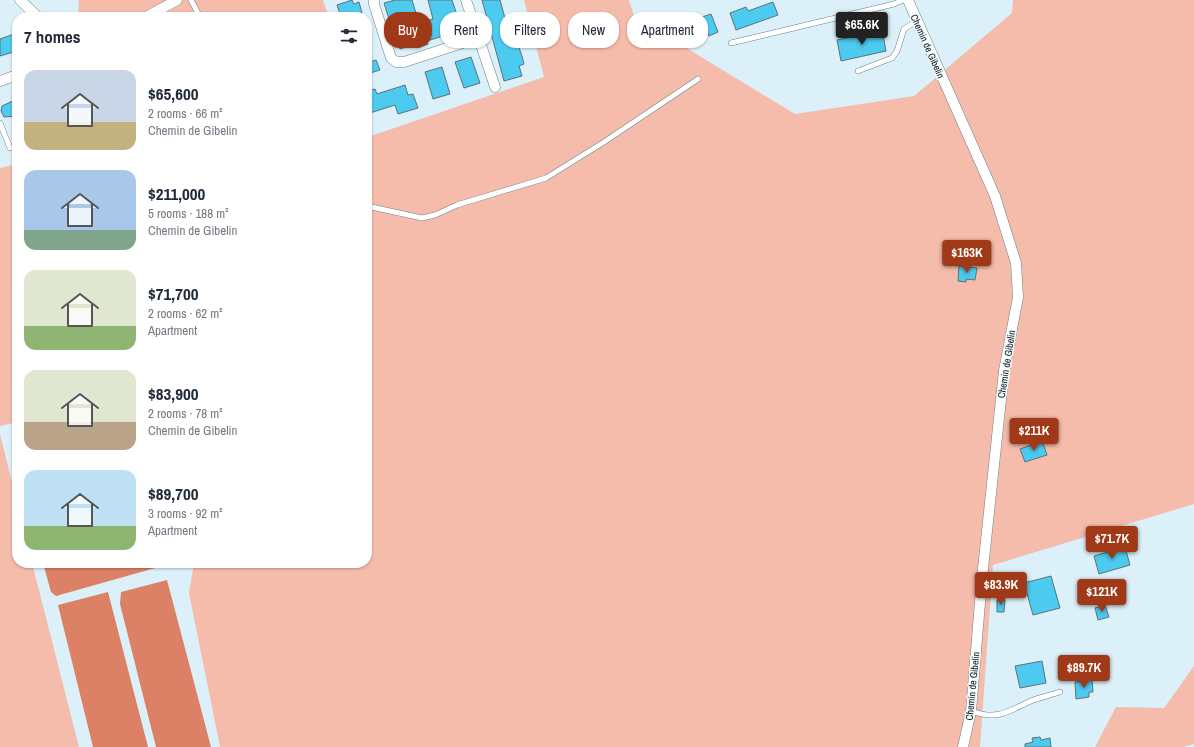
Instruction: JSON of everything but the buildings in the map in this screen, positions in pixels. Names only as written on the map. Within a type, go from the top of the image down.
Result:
[{"type":"street","points":[[20,0],[33,12]]},
{"type":"street","points":[[155,12],[177,0]]},
{"type":"street","points":[[374,0],[391,58],[396,62],[404,62],[447,48]]},
{"type":"street","points":[[466,0],[470,12]]},
{"type":"street","name":"Chemin de Gibelin","points":[[908,0],[995,196],[1016,262],[1018,298],[1004,371],[982,578],[971,711],[963,747]]},
{"type":"street","points":[[481,48],[495,87]]},
{"type":"street","points":[[0,81],[12,77]]},
{"type":"lane","points":[[191,0],[197,12]]},
{"type":"lane","points":[[731,43],[894,4],[903,0]]},
{"type":"lane","points":[[858,71],[892,58],[897,51],[904,29],[917,21]]},
{"type":"lane","points":[[372,207],[422,218],[435,215],[457,205],[546,178],[604,142],[698,79]]},
{"type":"lane","points":[[0,123],[10,148]]},
{"type":"lane","points":[[971,711],[982,715],[1001,715],[1034,700],[1060,692]]},
{"type":"shaded area","points":[[79,0],[323,0],[327,12],[78,12]]},
{"type":"shaded area","points":[[524,0],[629,0],[633,12],[627,12],[627,48],[687,48],[795,114],[914,96],[1012,13],[1013,0],[1194,0],[1194,504],[993,565],[980,747],[220,747],[189,593],[193,568],[372,568],[372,136],[544,77],[536,48],[560,48],[560,12],[527,12]]},
{"type":"shaded area","points":[[12,165],[12,423],[0,426],[0,168]]},
{"type":"shaded area","points":[[0,434],[12,482],[12,568],[33,568],[79,747],[0,747]]},
{"type":"shaded area","points":[[44,568],[155,568],[56,596],[51,592]]},
{"type":"shaded area","points":[[167,580],[211,747],[156,747],[120,604],[121,592]]},
{"type":"shaded area","points":[[108,592],[148,747],[93,747],[58,605]]},
{"type":"shaded area","points":[[1194,666],[1194,744],[1183,747],[1095,747],[1116,707],[1164,708]]}]
